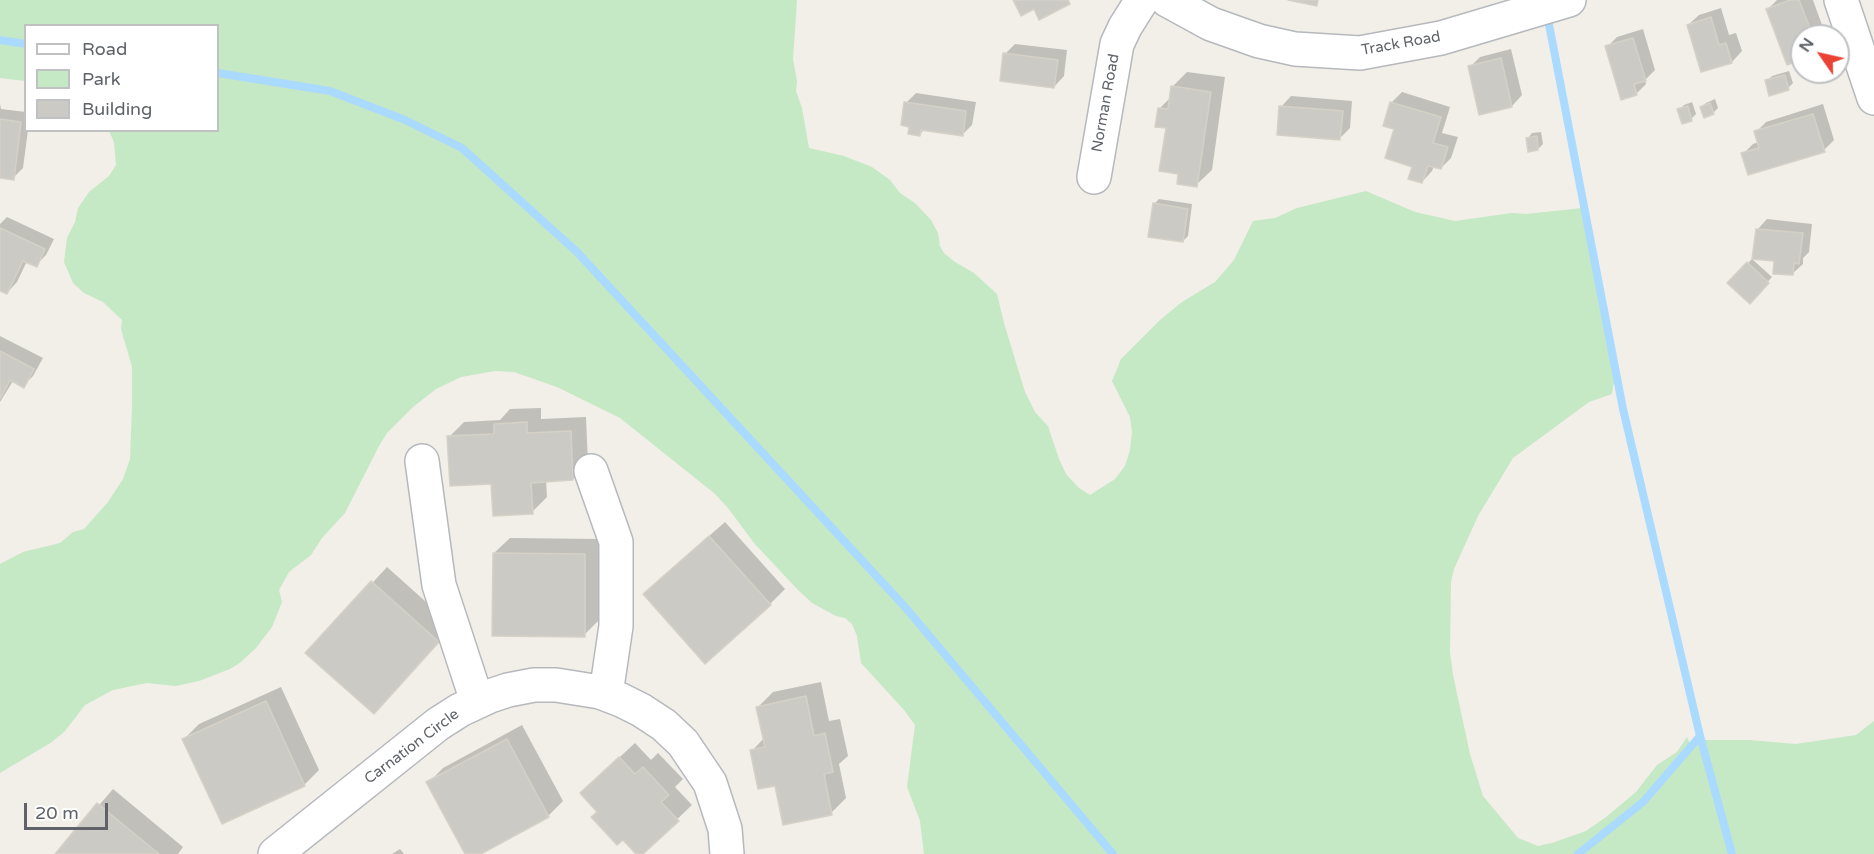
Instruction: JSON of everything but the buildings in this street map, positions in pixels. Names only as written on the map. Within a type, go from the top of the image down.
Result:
[{"type":"street","name":"Norman Road","points":[[1094,177],[1117,44],[1142,0]]},
{"type":"street","name":"Track Road","points":[[1167,0],[1211,24],[1259,41],[1295,49],[1343,53],[1378,51],[1409,45],[1552,5]]},
{"type":"street","points":[[1841,0],[1874,98]]},
{"type":"street","points":[[422,460],[440,585],[477,701]]},
{"type":"street","points":[[591,471],[616,542],[616,626],[606,694]]},
{"type":"street","name":"Carnation Circle","points":[[275,854],[438,724],[477,701],[508,690],[534,685],[577,687],[606,694],[641,710],[664,725],[683,743],[710,783],[719,805],[728,854]]},
{"type":"green space","points":[[0,0],[797,0],[793,59],[797,81],[796,91],[802,108],[809,148],[844,156],[872,167],[890,180],[900,193],[915,203],[931,220],[944,253],[974,273],[997,294],[1025,392],[1035,412],[1048,426],[1066,474],[1079,488],[1090,495],[1115,479],[1125,466],[1130,450],[1132,432],[1130,417],[1112,381],[1121,359],[1160,320],[1182,302],[1215,282],[1234,260],[1253,221],[1275,218],[1297,208],[1366,191],[1415,212],[1455,221],[1512,213],[1526,214],[1582,208],[1591,233],[1594,260],[1613,341],[1616,369],[1612,394],[1589,402],[1513,458],[1478,516],[1454,569],[1451,582],[1450,652],[1453,675],[1470,754],[1483,796],[1518,838],[1538,846],[1586,831],[1606,817],[1636,792],[1657,765],[1677,752],[1687,737],[1691,747],[1705,740],[1749,740],[1796,744],[1856,735],[1874,721],[1874,854],[924,854],[920,821],[907,787],[915,725],[861,663],[857,636],[852,624],[845,618],[836,616],[812,603],[754,543],[714,493],[620,418],[557,387],[514,372],[495,371],[461,377],[436,389],[413,407],[387,433],[345,513],[322,538],[311,555],[289,572],[279,590],[282,602],[272,627],[256,648],[241,662],[230,669],[199,681],[176,686],[147,683],[113,690],[85,705],[65,731],[52,742],[0,773],[0,564],[23,552],[60,543],[73,532],[84,529],[108,502],[123,479],[130,459],[132,367],[121,329],[122,320],[103,302],[84,293],[73,283],[64,262],[67,238],[75,222],[78,208],[89,192],[109,176],[116,165],[114,142],[109,132],[219,132],[219,24],[24,24],[24,81],[0,78]]},
{"type":"waterway","points":[[1547,14],[1623,409],[1700,736],[1732,854]]},
{"type":"waterway","points":[[0,40],[24,44]]},
{"type":"waterway","points":[[219,73],[330,91],[405,120],[462,148],[577,252],[905,607],[1113,854]]},
{"type":"waterway","points":[[1578,854],[1643,802],[1700,736]]}]
